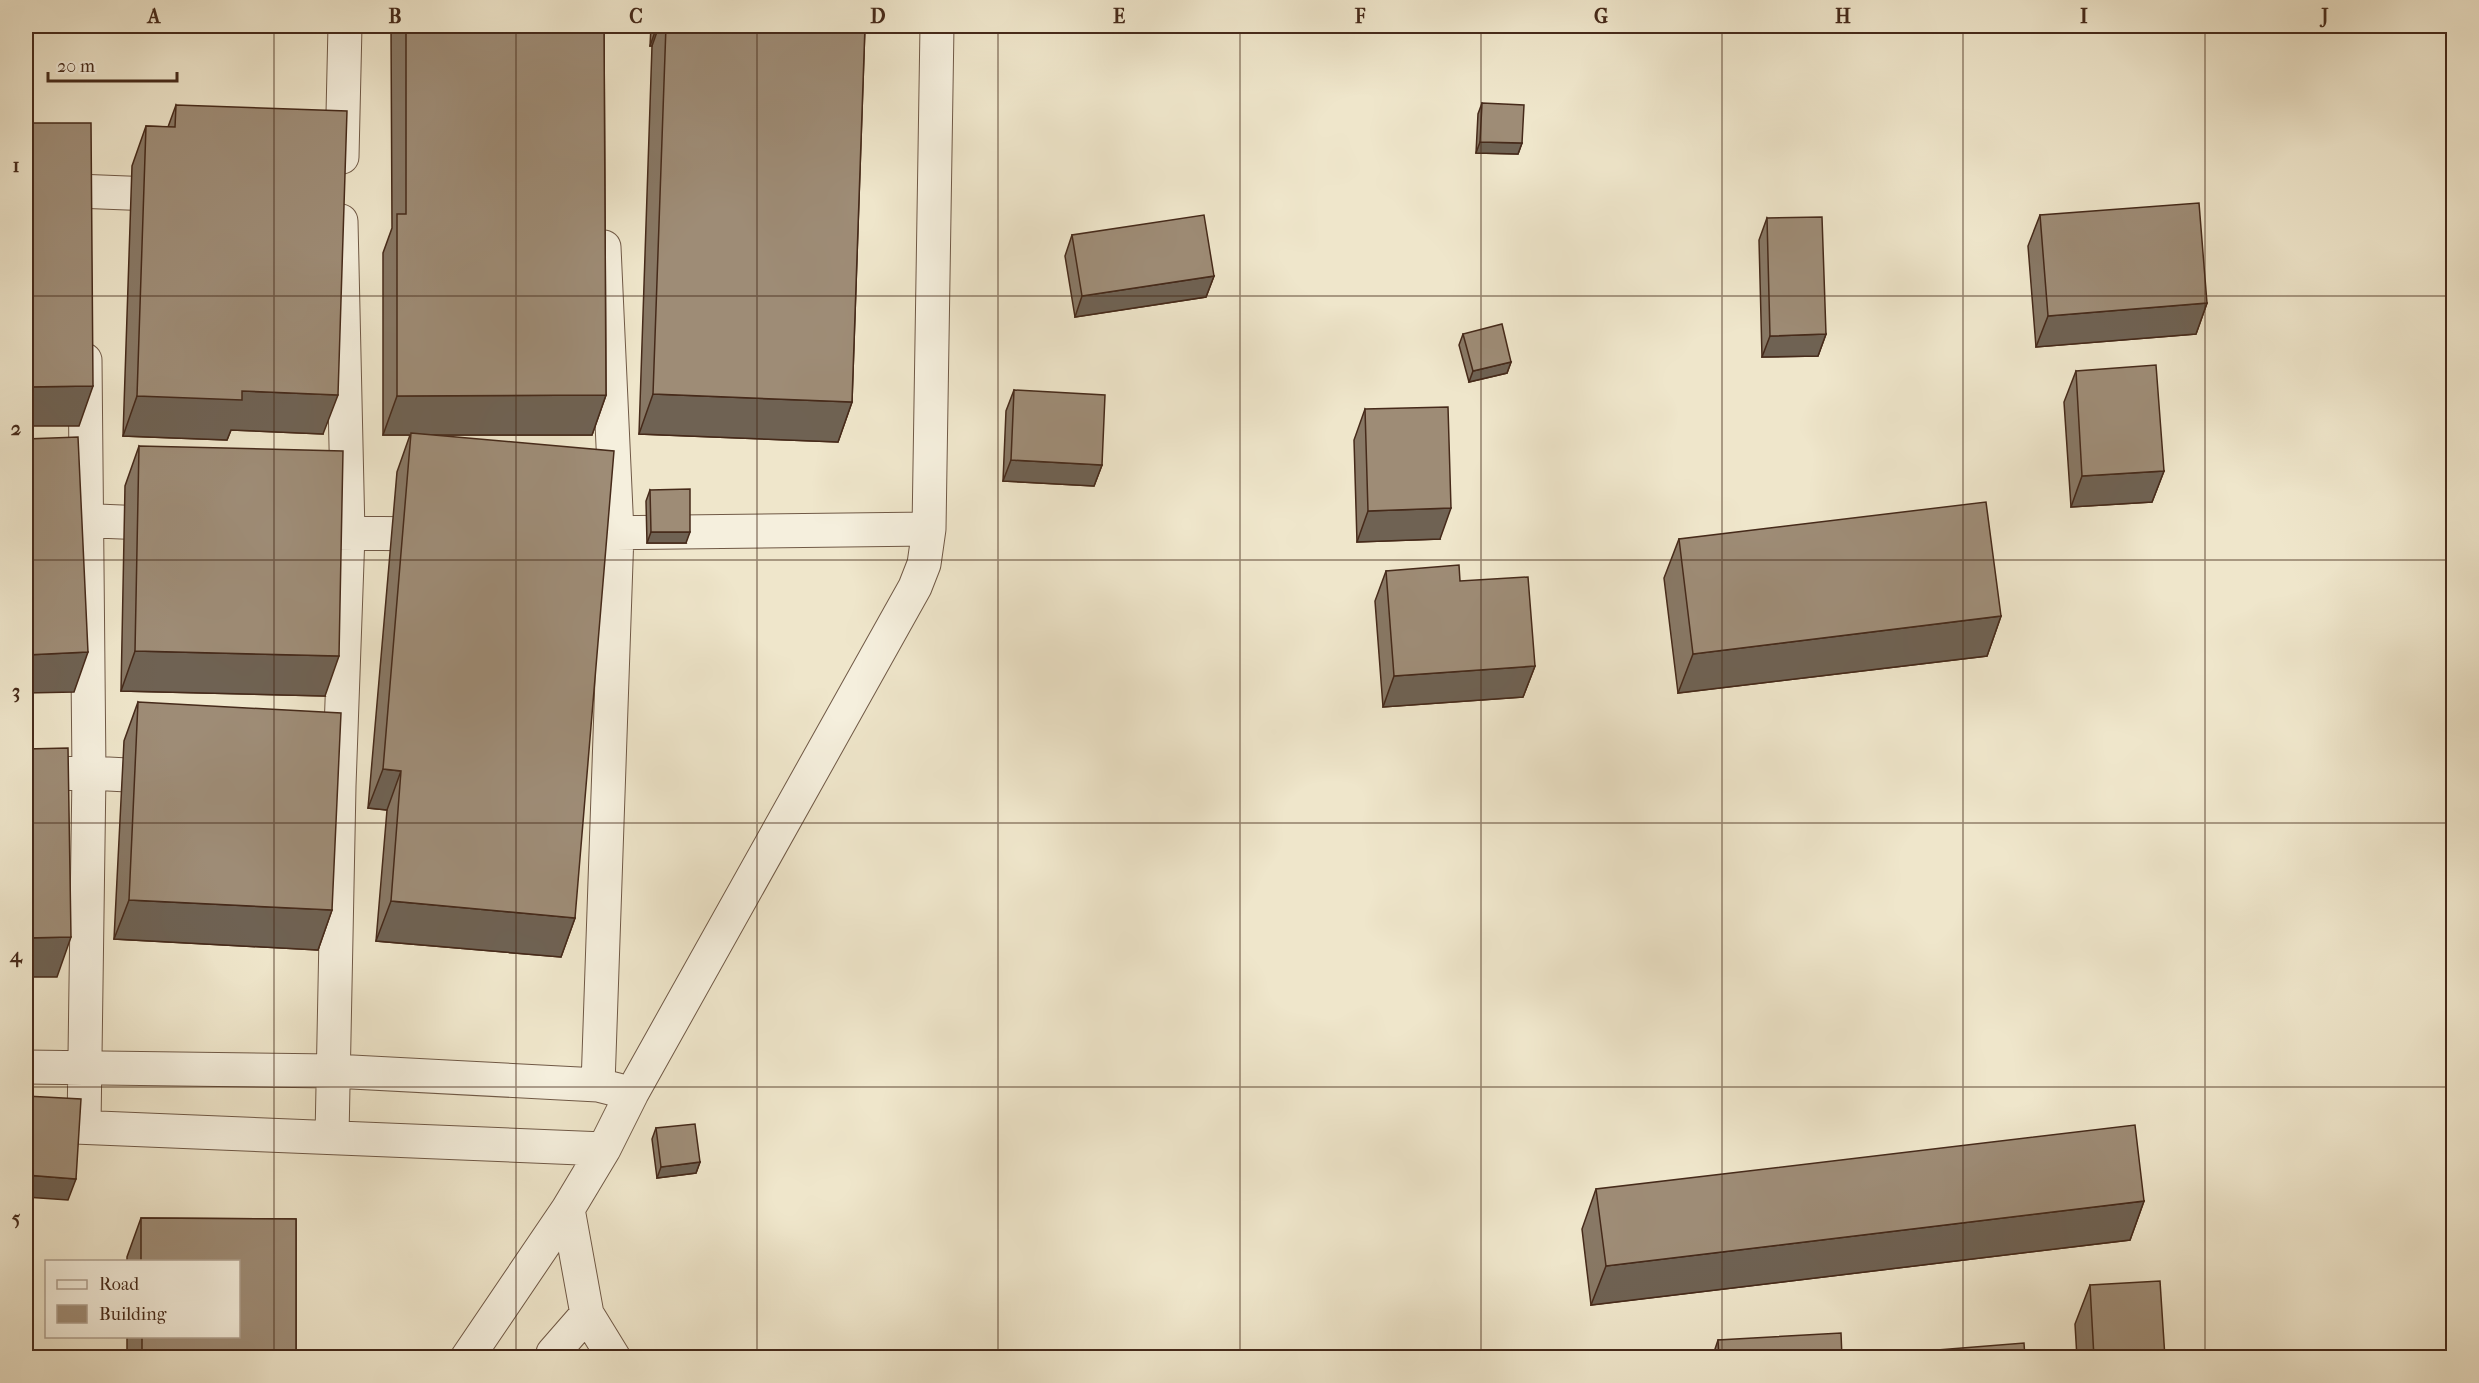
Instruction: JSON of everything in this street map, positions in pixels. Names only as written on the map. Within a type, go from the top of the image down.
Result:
[{"type":"street","points":[[332,1137],[333,1071],[327,785],[348,534],[329,202],[345,26]]},
{"type":"street","points":[[466,1358],[568,1209],[604,1149],[632,1093],[915,587],[924,564],[929,529],[937,26]]},
{"type":"street","points":[[26,189],[212,196]]},
{"type":"street","points":[[83,190],[84,226]]},
{"type":"street","points":[[598,1085],[617,533],[602,214]]},
{"type":"street","points":[[84,1126],[89,773],[85,332]]},
{"type":"street","points":[[26,518],[194,525]]},
{"type":"street","points":[[570,533],[929,529]]},
{"type":"street","points":[[301,531],[348,534],[465,534]]},
{"type":"street","points":[[26,774],[89,773],[196,778]]},
{"type":"street","points":[[26,1067],[333,1071],[598,1085],[632,1093]]},
{"type":"street","points":[[26,1125],[604,1149]]},
{"type":"street","points":[[568,1209],[587,1314],[614,1358]]},
{"type":"street","points":[[553,1358],[553,1353],[587,1314]]},
{"type":"building","points":[[406,26],[604,26],[606,395],[397,396],[397,214],[406,214]]},
{"type":"building","points":[[666,26],[865,26],[852,402],[653,394]]},
{"type":"building","points":[[1482,103],[1524,105],[1522,143],[1480,142]]},
{"type":"building","points":[[176,105],[347,111],[338,395],[242,391],[242,400],[137,396],[146,126],[175,127]]},
{"type":"building","points":[[26,123],[91,123],[93,386],[26,387]]},
{"type":"building","points":[[2199,203],[2207,303],[2048,316],[2040,215]]},
{"type":"building","points":[[1204,215],[1214,276],[1082,296],[1072,235]]},
{"type":"building","points":[[1822,217],[1826,334],[1770,336],[1767,218]]},
{"type":"building","points":[[1502,324],[1511,362],[1473,371],[1463,334]]},
{"type":"building","points":[[2156,365],[2164,471],[2082,476],[2076,371]]},
{"type":"building","points":[[1014,390],[1105,395],[1102,465],[1011,460]]},
{"type":"building","points":[[1448,407],[1451,508],[1368,511],[1365,409]]},
{"type":"building","points":[[411,433],[614,451],[575,918],[391,901],[401,771],[383,769]]},
{"type":"building","points":[[78,437],[88,652],[26,655],[26,439]]},
{"type":"building","points":[[139,446],[343,451],[339,656],[135,651]]},
{"type":"building","points":[[690,489],[690,532],[651,532],[650,490]]},
{"type":"building","points":[[1986,502],[2001,616],[1693,654],[1679,539]]},
{"type":"building","points":[[1459,565],[1460,581],[1528,577],[1535,666],[1394,676],[1386,571]]},
{"type":"building","points":[[138,702],[341,713],[332,910],[129,900]]},
{"type":"building","points":[[68,748],[71,937],[26,938],[26,749]]},
{"type":"building","points":[[26,1096],[81,1099],[76,1179],[26,1175]]},
{"type":"building","points":[[695,1124],[700,1162],[661,1167],[656,1128]]},
{"type":"building","points":[[2135,1125],[2144,1201],[1606,1266],[1596,1189]]},
{"type":"building","points":[[141,1218],[296,1219],[296,1358],[142,1358],[142,1338],[240,1338],[240,1260],[141,1260]]},
{"type":"building","points":[[2160,1281],[2165,1358],[2094,1358],[2090,1285]]},
{"type":"building","points":[[1841,1333],[1842,1358],[1719,1358],[1718,1340]]},
{"type":"building","points":[[2024,1343],[2025,1358],[1900,1358],[1900,1353]]}]
